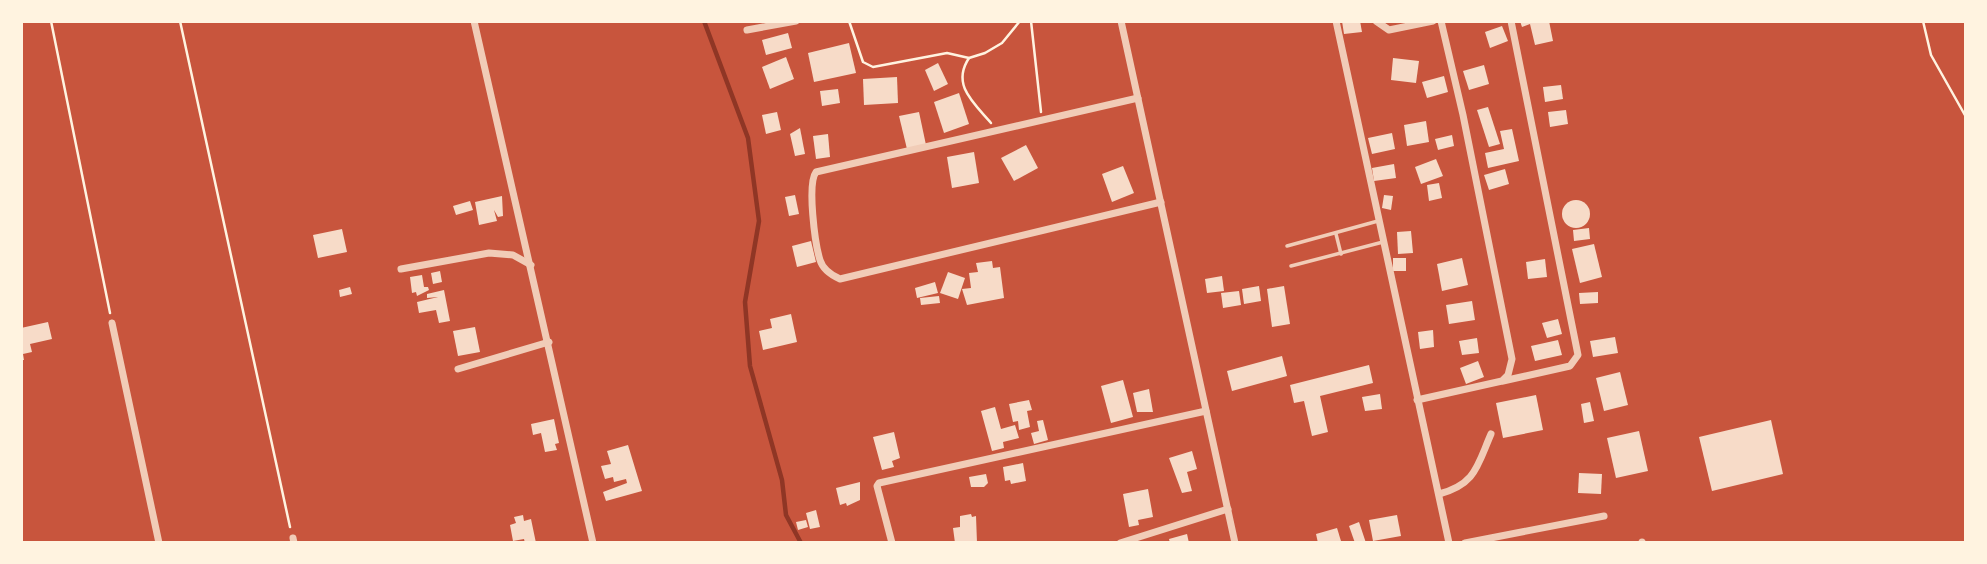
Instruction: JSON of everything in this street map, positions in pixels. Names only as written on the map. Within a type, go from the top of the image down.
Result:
[{"type":"street","points":[[474,21],[593,543]]},
{"type":"street","points":[[747,30],[796,21]]},
{"type":"street","points":[[1121,21],[1236,543]]},
{"type":"street","points":[[1336,21],[1449,543]]},
{"type":"street","points":[[1376,21],[1389,30],[1433,21]]},
{"type":"street","points":[[1441,21],[1463,115],[1512,359],[1508,375],[1502,381]]},
{"type":"street","points":[[1417,400],[1570,366],[1578,355],[1511,21]]},
{"type":"street","points":[[1138,99],[816,172],[810,184],[820,262],[829,274],[840,279],[1161,202]]},
{"type":"street","points":[[401,269],[489,253],[513,255],[531,265]]},
{"type":"street","points":[[112,323],[159,543]]},
{"type":"street","points":[[458,369],[549,342]]},
{"type":"street","points":[[892,543],[877,486],[879,482],[1206,411]]},
{"type":"street","points":[[1439,494],[1460,486],[1473,476],[1491,434]]},
{"type":"street","points":[[1120,543],[1228,509]]},
{"type":"street","points":[[1465,543],[1604,516]]},
{"type":"lane","points":[[1287,246],[1378,221]]},
{"type":"lane","points":[[1336,233],[1341,254]]},
{"type":"lane","points":[[1291,266],[1383,242]]},
{"type":"path","points":[[51,21],[112,323]]},
{"type":"path","points":[[180,21],[293,541]]},
{"type":"path","points":[[849,21],[863,62],[873,67],[947,53],[969,58],[1002,43],[1020,21]]},
{"type":"path","points":[[1031,21],[1042,120]]},
{"type":"path","points":[[1923,21],[1931,55],[1966,117]]},
{"type":"path","points":[[969,58],[960,76],[962,87],[998,130]]},
{"type":"building","points":[[1342,21],[1360,21],[1362,32],[1344,34]]},
{"type":"building","points":[[1520,21],[1549,21],[1553,41],[1535,45],[1530,24],[1522,27]]},
{"type":"building","points":[[1502,26],[1508,41],[1490,48],[1485,32]]},
{"type":"building","points":[[788,33],[792,48],[766,55],[762,40]]},
{"type":"building","points":[[849,43],[856,73],[814,82],[808,53]]},
{"type":"building","points":[[786,57],[794,79],[770,89],[762,67]]},
{"type":"building","points":[[1393,58],[1419,61],[1416,83],[1391,80]]},
{"type":"building","points":[[938,63],[948,84],[934,91],[925,70]]},
{"type":"building","points":[[1484,65],[1489,84],[1469,90],[1463,71]]},
{"type":"building","points":[[1444,76],[1448,92],[1427,98],[1422,82]]},
{"type":"building","points":[[897,77],[898,103],[864,105],[863,79]]},
{"type":"building","points":[[1561,85],[1563,99],[1545,102],[1543,87]]},
{"type":"building","points":[[838,89],[840,103],[822,106],[820,91]]},
{"type":"building","points":[[959,93],[969,124],[944,133],[934,102]]},
{"type":"building","points":[[1488,107],[1500,144],[1489,147],[1477,110]]},
{"type":"building","points":[[1566,110],[1568,124],[1550,127],[1548,112]]},
{"type":"building","points":[[777,112],[781,130],[766,134],[762,115]]},
{"type":"building","points":[[919,112],[926,145],[907,149],[899,116]]},
{"type":"building","points":[[1426,121],[1429,142],[1407,146],[1404,125]]},
{"type":"building","points":[[800,128],[805,154],[795,156],[790,134]]},
{"type":"building","points":[[1512,129],[1519,161],[1488,168],[1485,153],[1504,149],[1500,131]]},
{"type":"building","points":[[1392,133],[1395,149],[1372,154],[1368,138]]},
{"type":"building","points":[[828,134],[830,157],[816,159],[813,136]]},
{"type":"building","points":[[1452,135],[1454,146],[1438,150],[1435,139]]},
{"type":"building","points":[[1026,145],[1038,168],[1014,181],[1001,158]]},
{"type":"building","points":[[974,152],[979,183],[952,188],[947,157]]},
{"type":"building","points":[[1436,159],[1443,176],[1421,184],[1415,167]]},
{"type":"building","points":[[1394,164],[1396,178],[1374,181],[1372,168]]},
{"type":"building","points":[[1123,166],[1134,193],[1112,202],[1102,174]]},
{"type":"building","points":[[1505,169],[1509,184],[1489,190],[1484,175]]},
{"type":"building","points":[[1439,183],[1442,198],[1429,201],[1427,185]]},
{"type":"building","points":[[795,195],[799,214],[789,216],[785,197]]},
{"type":"building","points":[[1384,195],[1393,196],[1391,210],[1382,208]]},
{"type":"building","points":[[502,196],[503,216],[498,217],[494,210],[497,221],[479,225],[475,202]]},
{"type":"building","points":[[1576,200],[1586,204],[1590,214],[1586,224],[1576,228],[1566,224],[1562,214],[1566,204]]},
{"type":"building","points":[[470,201],[473,210],[456,215],[453,206]]},
{"type":"building","points":[[1589,228],[1590,239],[1574,241],[1573,230]]},
{"type":"building","points":[[342,229],[347,252],[318,258],[313,235]]},
{"type":"building","points":[[1411,231],[1413,253],[1398,254],[1397,232]]},
{"type":"building","points":[[811,241],[816,262],[797,267],[792,246]]},
{"type":"building","points":[[1594,244],[1602,277],[1580,283],[1572,249]]},
{"type":"building","points":[[1393,258],[1406,258],[1406,271],[1393,271]]},
{"type":"building","points":[[1462,258],[1468,285],[1442,291],[1437,264]]},
{"type":"building","points":[[1545,259],[1547,277],[1528,279],[1526,262]]},
{"type":"building","points":[[992,261],[993,268],[1000,267],[1004,298],[967,305],[962,289],[971,288],[969,273],[978,272],[976,263]]},
{"type":"building","points":[[440,271],[442,282],[433,284],[431,273]]},
{"type":"building","points":[[948,272],[965,278],[958,299],[940,293]]},
{"type":"building","points":[[422,275],[424,287],[429,290],[417,296],[416,292],[412,293],[410,277]]},
{"type":"building","points":[[1222,276],[1224,291],[1207,293],[1205,279]]},
{"type":"building","points":[[935,282],[938,293],[917,298],[915,288]]},
{"type":"building","points":[[1259,286],[1261,301],[1244,304],[1242,289]]},
{"type":"building","points":[[1284,286],[1290,324],[1272,327],[1267,289]]},
{"type":"building","points":[[350,287],[352,294],[340,297],[339,290]]},
{"type":"building","points":[[444,290],[450,321],[439,323],[436,310],[419,313],[417,302],[438,297],[427,298],[427,294]]},
{"type":"building","points":[[1239,291],[1241,305],[1223,308],[1221,293]]},
{"type":"building","points":[[1598,292],[1598,303],[1580,304],[1579,293]]},
{"type":"building","points":[[939,296],[940,303],[921,305],[920,298]]},
{"type":"building","points":[[1472,301],[1475,320],[1449,324],[1446,305]]},
{"type":"building","points":[[791,314],[797,342],[763,350],[759,331],[772,328],[770,319]]},
{"type":"building","points":[[1558,319],[1562,334],[1547,338],[1542,323]]},
{"type":"building","points":[[48,322],[52,339],[30,344],[32,352],[23,354],[24,360],[21,360],[21,328]]},
{"type":"building","points":[[475,327],[480,352],[458,356],[453,331]]},
{"type":"building","points":[[1433,330],[1434,347],[1420,349],[1418,332]]},
{"type":"building","points":[[1615,337],[1618,353],[1593,357],[1590,341]]},
{"type":"building","points":[[1477,338],[1479,353],[1462,355],[1459,341]]},
{"type":"building","points":[[1558,340],[1562,355],[1535,361],[1531,346]]},
{"type":"building","points":[[1282,356],[1287,376],[1232,391],[1227,371]]},
{"type":"building","points":[[1478,361],[1484,377],[1466,384],[1460,368]]},
{"type":"building","points":[[1369,365],[1373,383],[1320,396],[1328,432],[1312,436],[1304,401],[1294,403],[1290,385]]},
{"type":"building","points":[[1620,372],[1628,405],[1604,411],[1596,378]]},
{"type":"building","points":[[1123,380],[1133,417],[1111,423],[1101,386]]},
{"type":"building","points":[[1149,389],[1153,412],[1137,412],[1133,393]]},
{"type":"building","points":[[1380,394],[1382,409],[1365,411],[1362,397]]},
{"type":"building","points":[[1536,395],[1543,430],[1503,438],[1496,403]]},
{"type":"building","points":[[1029,400],[1032,410],[1027,411],[1030,427],[1019,430],[1018,421],[1013,422],[1009,404]]},
{"type":"building","points":[[1590,402],[1594,421],[1584,423],[1581,404]]},
{"type":"building","points":[[995,407],[1001,429],[1015,425],[1019,438],[1003,442],[1004,448],[992,451],[981,411]]},
{"type":"building","points":[[554,419],[559,443],[555,444],[557,450],[545,452],[541,433],[533,435],[531,424]]},
{"type":"building","points":[[1043,420],[1048,440],[1034,444],[1031,433],[1039,431],[1037,421]]},
{"type":"building","points":[[1771,420],[1783,474],[1712,491],[1699,437]]},
{"type":"building","points":[[1639,431],[1648,471],[1616,478],[1607,438]]},
{"type":"building","points":[[894,432],[900,458],[892,461],[894,467],[882,470],[873,437]]},
{"type":"building","points":[[628,445],[642,491],[606,501],[603,492],[627,483],[626,479],[614,482],[613,477],[605,479],[601,466],[611,464],[607,451]]},
{"type":"building","points":[[1192,451],[1197,469],[1187,472],[1192,491],[1182,493],[1169,458]]},
{"type":"building","points":[[1023,463],[1026,481],[1011,484],[1010,480],[1005,481],[1003,467]]},
{"type":"building","points":[[1579,473],[1602,474],[1601,494],[1578,493]]},
{"type":"building","points":[[986,474],[988,483],[984,487],[971,487],[969,477]]},
{"type":"building","points":[[860,482],[860,500],[847,506],[846,503],[840,505],[836,488]]},
{"type":"building","points":[[1148,489],[1153,517],[1138,520],[1139,525],[1129,527],[1123,494]]},
{"type":"building","points":[[816,510],[820,527],[810,529],[806,513]]},
{"type":"building","points":[[971,514],[972,517],[976,516],[977,543],[955,543],[953,528],[960,527],[960,516]]},
{"type":"building","points":[[523,515],[524,521],[531,519],[536,543],[525,543],[524,539],[513,541],[510,525],[516,523],[514,517]]},
{"type":"building","points":[[1397,515],[1401,536],[1373,541],[1369,520]]},
{"type":"building","points":[[806,520],[808,527],[798,530],[796,522]]},
{"type":"building","points":[[1359,522],[1366,543],[1355,543],[1349,526]]},
{"type":"building","points":[[1337,528],[1341,541],[1318,543],[1316,534]]},
{"type":"building","points":[[1187,534],[1189,543],[1170,543],[1169,539]]},
{"type":"waterway","points":[[704,21],[748,138],[759,221],[745,302],[750,366],[782,480],[786,515],[801,543]]}]
